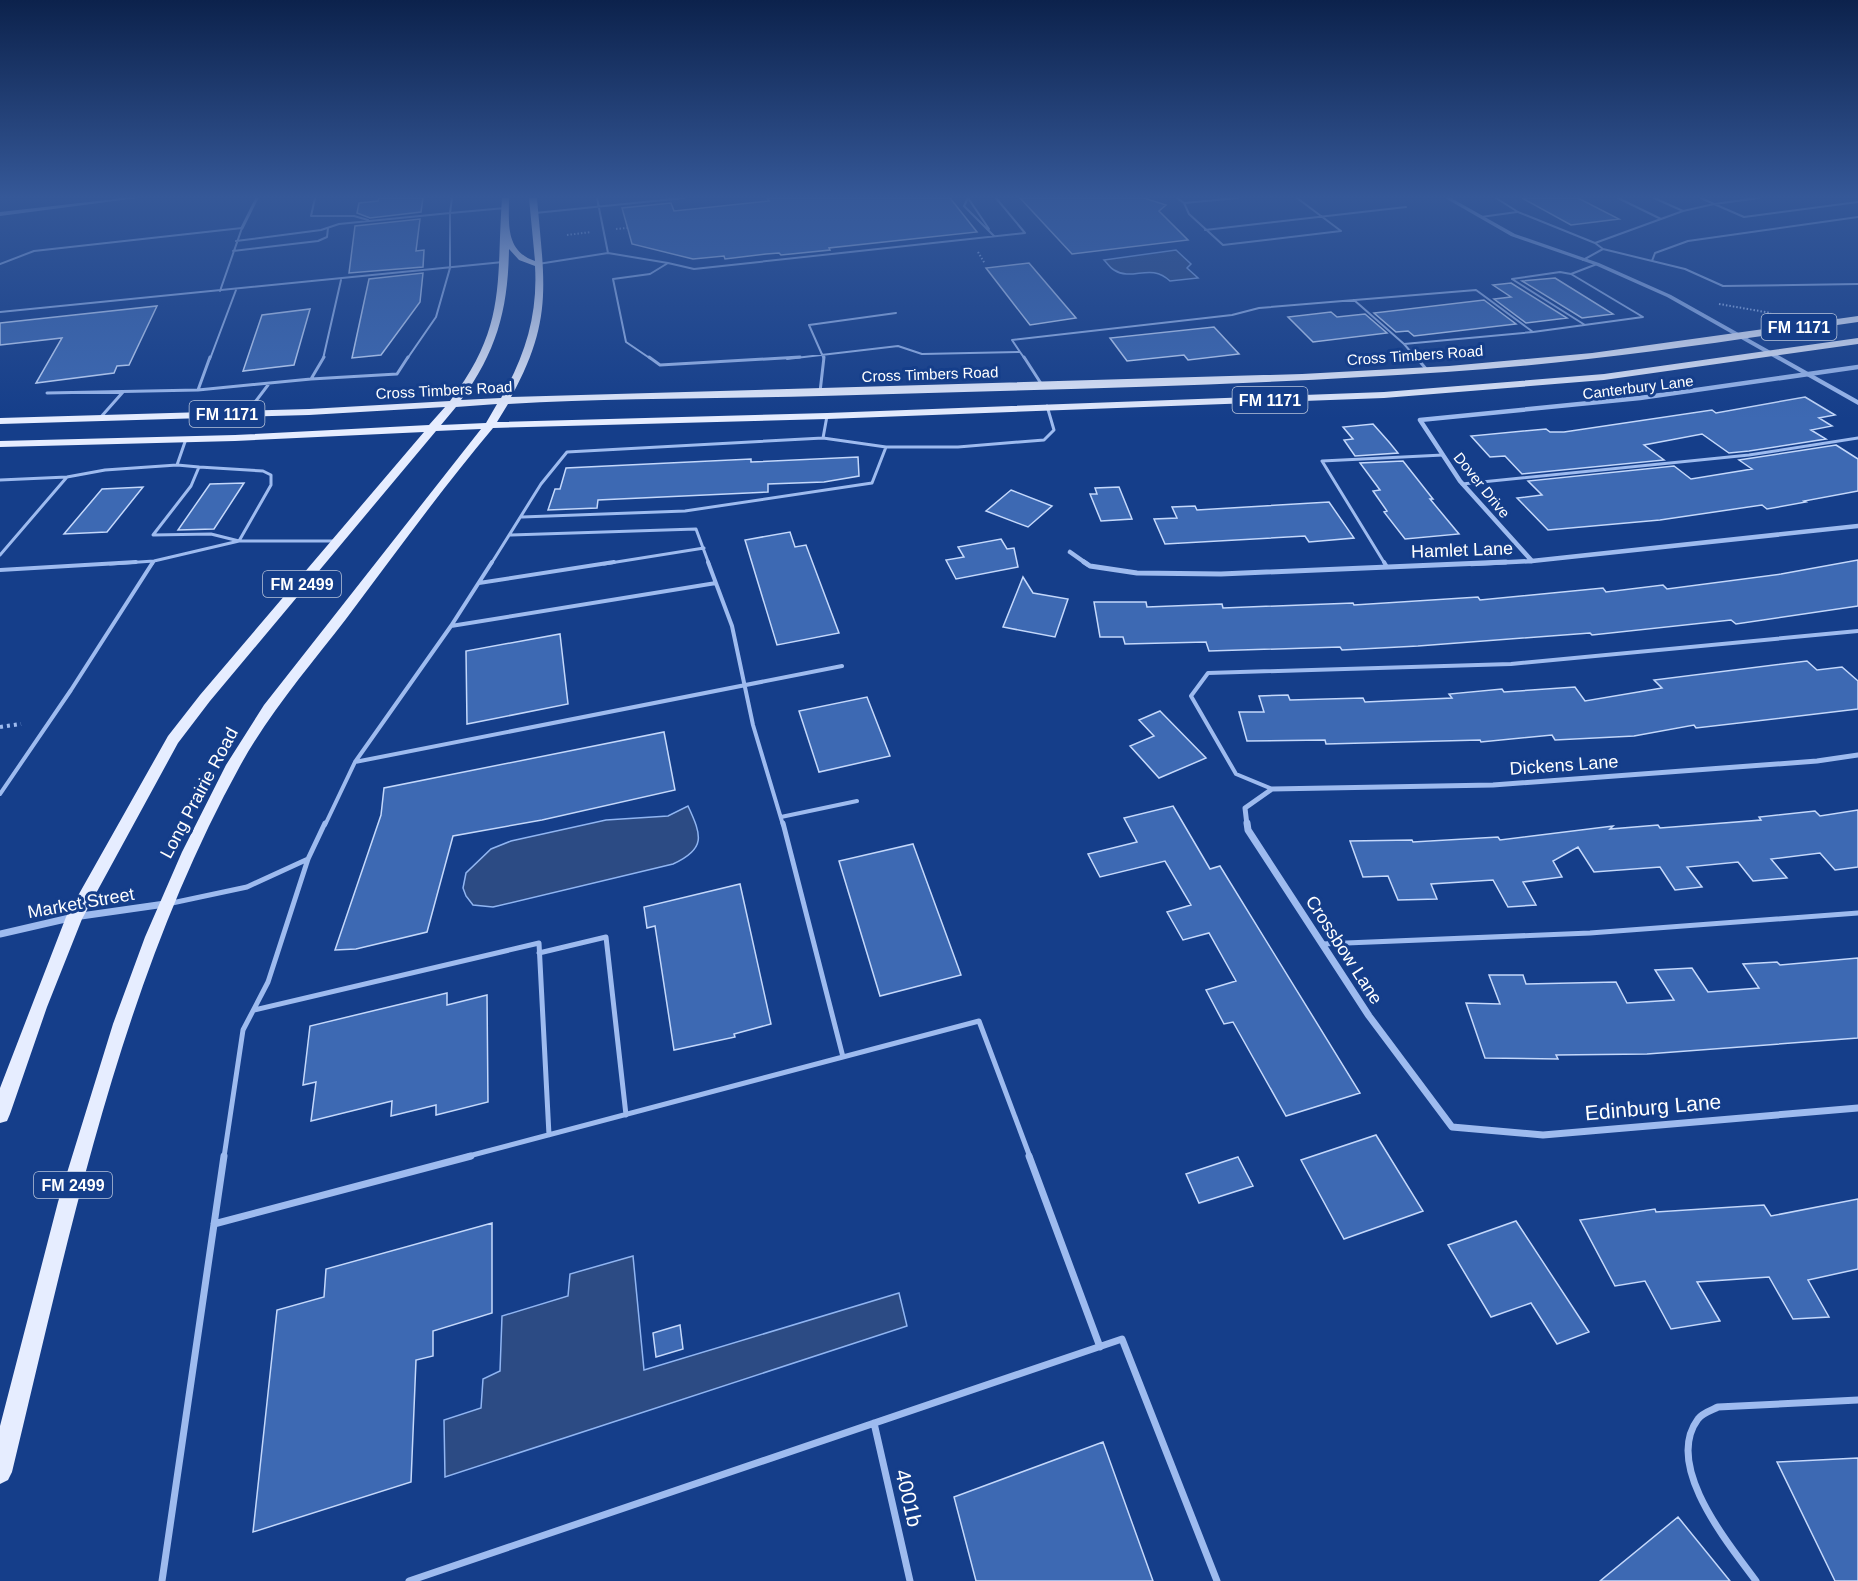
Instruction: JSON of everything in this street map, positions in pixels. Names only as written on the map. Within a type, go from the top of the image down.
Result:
[{"type":"main road","name":"FM 2499","points":[[0,1114],[38,1006],[74,917],[173,740],[205,698],[475,375],[496,328],[503,296],[503,272]]},
{"type":"main road","name":"Long Prairie Road","points":[[0,1472],[81,1155],[130,995],[193,842],[232,766],[272,704],[490,426],[523,365],[538,320],[539,272]]},
{"type":"main road","name":"Cross Timbers Road","points":[[0,422],[246,414],[696,394],[820,393],[1302,377],[1427,370],[1592,356],[1858,318]]},
{"type":"main road","name":"FM 1171","points":[[0,444],[1300,399],[1462,390],[1604,377],[1858,341]]},
{"type":"main road","points":[[1042,385],[1047,406]]},
{"type":"street","points":[[1614,272],[1669,296],[1858,403]]},
{"type":"street","name":"Canterbury Lane","points":[[1420,420],[1556,409],[1683,394],[1858,367]]},
{"type":"street","name":"Dover Drive","points":[[1420,420],[1462,484],[1532,561]]},
{"type":"street","name":"Hamlet Lane","points":[[1070,552],[1090,566],[1137,573],[1221,574],[1532,561],[1858,526]]},
{"type":"street","name":"Dickens Lane","points":[[1272,789],[1493,785],[1816,761],[1858,755]]},
{"type":"street","name":"Crossbow Lane","points":[[1272,789],[1245,808],[1248,830],[1369,1016],[1452,1127]]},
{"type":"street","name":"Market Street","points":[[0,934],[74,917],[167,904]]},
{"type":"street","name":"Edinburg Lane","points":[[1452,1127],[1543,1135],[1858,1108]]},
{"type":"lane","points":[[220,291],[226,272]]},
{"type":"lane","points":[[0,312],[416,272]]},
{"type":"lane","points":[[47,393],[198,390],[268,385],[311,379],[397,374],[436,317],[449,272]]},
{"type":"lane","points":[[654,272],[613,279],[626,342],[660,364],[824,356],[898,346],[922,354],[1020,352]]},
{"type":"lane","points":[[1404,344],[1533,332],[1643,318],[1571,274],[1560,272],[1512,279],[1585,325]]},
{"type":"lane","points":[[1571,274],[1577,272]]},
{"type":"lane","points":[[1691,272],[1723,286],[1858,284]]},
{"type":"lane","points":[[311,379],[324,355],[341,280]]},
{"type":"lane","points":[[198,390],[236,290]]},
{"type":"lane","points":[[1042,385],[1012,340],[1232,315],[1259,308],[1476,290],[1533,332]]},
{"type":"lane","points":[[1354,300],[1404,344],[1427,370]]},
{"type":"lane","points":[[820,393],[824,356],[808,325],[896,313]]},
{"type":"lane","points":[[246,414],[268,385]]},
{"type":"lane","points":[[100,418],[123,392]]},
{"type":"lane","points":[[162,1581],[243,1030],[268,982],[308,859],[355,762],[451,626],[511,535],[541,484],[567,452],[823,438],[886,447],[969,447],[1044,440],[1054,430],[1047,406]]},
{"type":"lane","points":[[823,438],[827,416]]},
{"type":"lane","points":[[1462,484],[1749,455],[1858,438]]},
{"type":"lane","points":[[177,465],[186,439]]},
{"type":"lane","points":[[522,517],[686,511],[872,483],[886,447]]},
{"type":"lane","points":[[1387,567],[1322,461],[1443,455]]},
{"type":"lane","points":[[0,480],[67,477],[105,470],[177,465],[263,471],[271,475],[271,485],[239,541]]},
{"type":"lane","points":[[199,466],[191,486],[153,535],[211,534],[239,541]]},
{"type":"lane","points":[[0,555],[67,477]]},
{"type":"lane","points":[[511,535],[696,529],[732,626],[753,725],[781,817],[843,1057]]},
{"type":"lane","points":[[0,570],[154,561],[239,541],[338,541]]},
{"type":"lane","points":[[479,583],[704,549]]},
{"type":"lane","points":[[0,794],[71,690],[154,561]]},
{"type":"lane","points":[[451,626],[716,583]]},
{"type":"lane","points":[[1272,789],[1236,774],[1191,696],[1208,673],[1511,664],[1858,631]]},
{"type":"lane","points":[[355,762],[842,666]]},
{"type":"lane","points":[[781,817],[858,801]]},
{"type":"lane","points":[[167,904],[247,886],[308,859]]},
{"type":"lane","points":[[1322,944],[1445,942],[1678,929],[1858,913]]},
{"type":"lane","points":[[539,953],[606,937],[626,1115]]},
{"type":"lane","points":[[254,1010],[538,943],[549,1135]]},
{"type":"lane","points":[[214,1224],[979,1020],[1100,1347]]},
{"type":"lane","points":[[409,1581],[1122,1339],[1217,1581]]},
{"type":"lane","points":[[1756,1581],[1706,1509],[1689,1470],[1689,1439],[1699,1418],[1718,1407],[1858,1400]]},
{"type":"lane","name":"4001b","points":[[874,1423],[910,1581]]},
{"type":"path","points":[[1715,304],[1774,313]]},
{"type":"path","points":[[0,727],[21,724]]},
{"type":"water","points":[[1119,272],[1191,272],[1198,278],[1170,281],[1163,276],[1149,272]]},
{"type":"water","points":[[688,806],[696,826],[698,841],[691,853],[673,864],[493,907],[473,905],[466,896],[463,888],[466,873],[491,849],[511,841],[606,820],[668,816]]},
{"type":"water","points":[[633,1256],[644,1370],[899,1293],[907,1326],[445,1477],[444,1420],[481,1408],[483,1379],[500,1371],[502,1316],[568,1296],[570,1274]]},
{"type":"building","points":[[989,272],[1037,272],[1076,318],[1030,325]]},
{"type":"building","points":[[423,273],[420,302],[381,355],[352,358],[369,279]]},
{"type":"building","points":[[1555,278],[1613,314],[1582,318],[1522,281]]},
{"type":"building","points":[[1511,283],[1567,318],[1526,323],[1494,299],[1511,297],[1493,285]]},
{"type":"building","points":[[1484,300],[1516,324],[1414,336],[1408,331],[1396,332],[1374,313]]},
{"type":"building","points":[[157,306],[129,365],[117,366],[114,373],[36,383],[62,338],[0,345],[0,323]]},
{"type":"building","points":[[310,309],[294,365],[243,371],[262,315]]},
{"type":"building","points":[[1331,312],[1337,317],[1365,314],[1387,333],[1313,342],[1288,317]]},
{"type":"building","points":[[1214,327],[1239,354],[1188,360],[1184,355],[1127,361],[1110,338]]},
{"type":"building","points":[[1805,397],[1835,415],[1819,418],[1832,426],[1811,430],[1826,439],[1749,451],[1729,453],[1702,434],[1644,445],[1664,460],[1522,474],[1505,456],[1490,457],[1471,436],[1546,429],[1550,432],[1564,432],[1712,410],[1716,413]]},
{"type":"building","points":[[1373,424],[1398,453],[1355,456],[1344,440],[1353,439],[1343,427]]},
{"type":"building","points":[[1836,445],[1858,459],[1858,491],[1767,509],[1762,505],[1660,520],[1548,530],[1517,498],[1542,495],[1528,481],[1674,466],[1691,479],[1752,469],[1739,460]]},
{"type":"building","points":[[858,457],[859,476],[824,482],[768,484],[768,492],[598,500],[597,508],[548,510],[555,489],[560,489],[566,468],[751,459],[751,462]]},
{"type":"building","points":[[1403,461],[1459,534],[1405,539],[1384,512],[1387,511],[1373,491],[1380,490],[1360,463]]},
{"type":"building","points":[[244,483],[214,529],[178,530],[210,484]]},
{"type":"building","points":[[143,487],[107,532],[64,534],[102,489]]},
{"type":"building","points":[[1119,487],[1132,519],[1101,521],[1090,494],[1097,494],[1095,488]]},
{"type":"building","points":[[1011,490],[1052,506],[1028,527],[986,511]]},
{"type":"building","points":[[1329,502],[1354,538],[1309,542],[1305,536],[1165,544],[1154,519],[1177,518],[1172,507],[1195,506],[1197,510]]},
{"type":"building","points":[[790,532],[795,547],[806,545],[839,633],[777,645],[745,540]]},
{"type":"building","points":[[1001,539],[1007,549],[1014,548],[1018,567],[956,579],[946,560],[964,557],[958,547]]},
{"type":"building","points":[[1858,560],[1858,606],[1736,624],[1731,620],[1592,635],[1590,633],[1418,646],[1342,650],[1340,647],[1209,651],[1206,642],[1125,644],[1123,637],[1100,637],[1094,602],[1146,602],[1147,607],[1222,604],[1223,608],[1353,603],[1354,605],[1478,597],[1480,600],[1603,588],[1606,592],[1663,585],[1667,589],[1781,574]]},
{"type":"building","points":[[1023,577],[1033,593],[1068,599],[1055,637],[1003,627]]},
{"type":"building","points":[[560,634],[568,704],[467,724],[466,651]]},
{"type":"building","points":[[1807,661],[1817,670],[1842,667],[1858,681],[1858,709],[1696,728],[1694,725],[1634,736],[1555,740],[1552,735],[1481,742],[1480,740],[1326,744],[1325,740],[1247,741],[1239,712],[1264,712],[1259,696],[1288,695],[1290,700],[1363,698],[1365,702],[1452,698],[1449,694],[1502,689],[1504,692],[1575,687],[1585,701],[1662,688],[1654,680]]},
{"type":"building","points":[[867,697],[890,756],[819,772],[799,711]]},
{"type":"building","points":[[1160,711],[1206,758],[1159,778],[1130,746],[1154,736],[1139,720]]},
{"type":"building","points":[[664,732],[675,790],[542,820],[453,836],[427,932],[356,949],[335,950],[381,815],[384,788]]},
{"type":"building","points":[[1173,806],[1210,869],[1220,866],[1360,1093],[1286,1116],[1233,1022],[1224,1024],[1206,990],[1236,981],[1209,933],[1183,940],[1167,912],[1191,905],[1165,861],[1100,877],[1088,854],[1137,842],[1124,818]]},
{"type":"building","points":[[1858,810],[1858,867],[1835,870],[1820,853],[1771,859],[1787,878],[1753,881],[1738,862],[1687,867],[1702,887],[1675,890],[1660,867],[1594,872],[1578,847],[1553,861],[1562,877],[1523,882],[1536,905],[1508,907],[1493,880],[1431,884],[1437,899],[1398,900],[1388,876],[1363,877],[1350,841],[1412,840],[1413,842],[1498,837],[1500,840],[1613,826],[1610,829],[1658,825],[1660,828],[1761,820],[1759,817],[1815,811],[1820,816]]},
{"type":"building","points":[[913,844],[961,975],[880,996],[839,861]]},
{"type":"building","points":[[740,884],[771,1024],[734,1034],[735,1037],[674,1050],[655,926],[647,928],[644,907]]},
{"type":"building","points":[[1858,958],[1858,1038],[1647,1054],[1556,1055],[1558,1059],[1485,1058],[1466,1003],[1500,1004],[1489,975],[1523,975],[1526,984],[1616,982],[1627,1003],[1674,1000],[1655,970],[1692,968],[1708,992],[1759,988],[1743,964],[1777,962],[1780,965]]},
{"type":"building","points":[[447,993],[447,1005],[487,995],[488,1102],[436,1115],[436,1105],[391,1116],[392,1101],[311,1121],[316,1082],[303,1085],[310,1026]]},
{"type":"building","points":[[1376,1135],[1423,1211],[1344,1239],[1301,1160]]},
{"type":"building","points":[[1238,1157],[1253,1186],[1199,1203],[1186,1174]]},
{"type":"building","points":[[1858,1199],[1858,1269],[1808,1280],[1829,1317],[1793,1319],[1769,1277],[1697,1282],[1720,1321],[1671,1329],[1645,1281],[1615,1286],[1580,1220],[1655,1209],[1656,1212],[1764,1205],[1771,1216]]},
{"type":"building","points":[[1516,1221],[1589,1332],[1557,1344],[1531,1303],[1491,1317],[1448,1245]]},
{"type":"building","points":[[492,1223],[492,1313],[433,1331],[433,1356],[416,1360],[411,1482],[253,1532],[277,1310],[324,1297],[326,1269]]},
{"type":"building","points":[[680,1325],[683,1349],[656,1357],[653,1333]]},
{"type":"building","points":[[1103,1442],[1153,1581],[976,1581],[954,1497]]},
{"type":"building","points":[[1858,1458],[1858,1581],[1835,1581],[1777,1462]]},
{"type":"building","points":[[1678,1517],[1730,1581],[1600,1581]]}]
